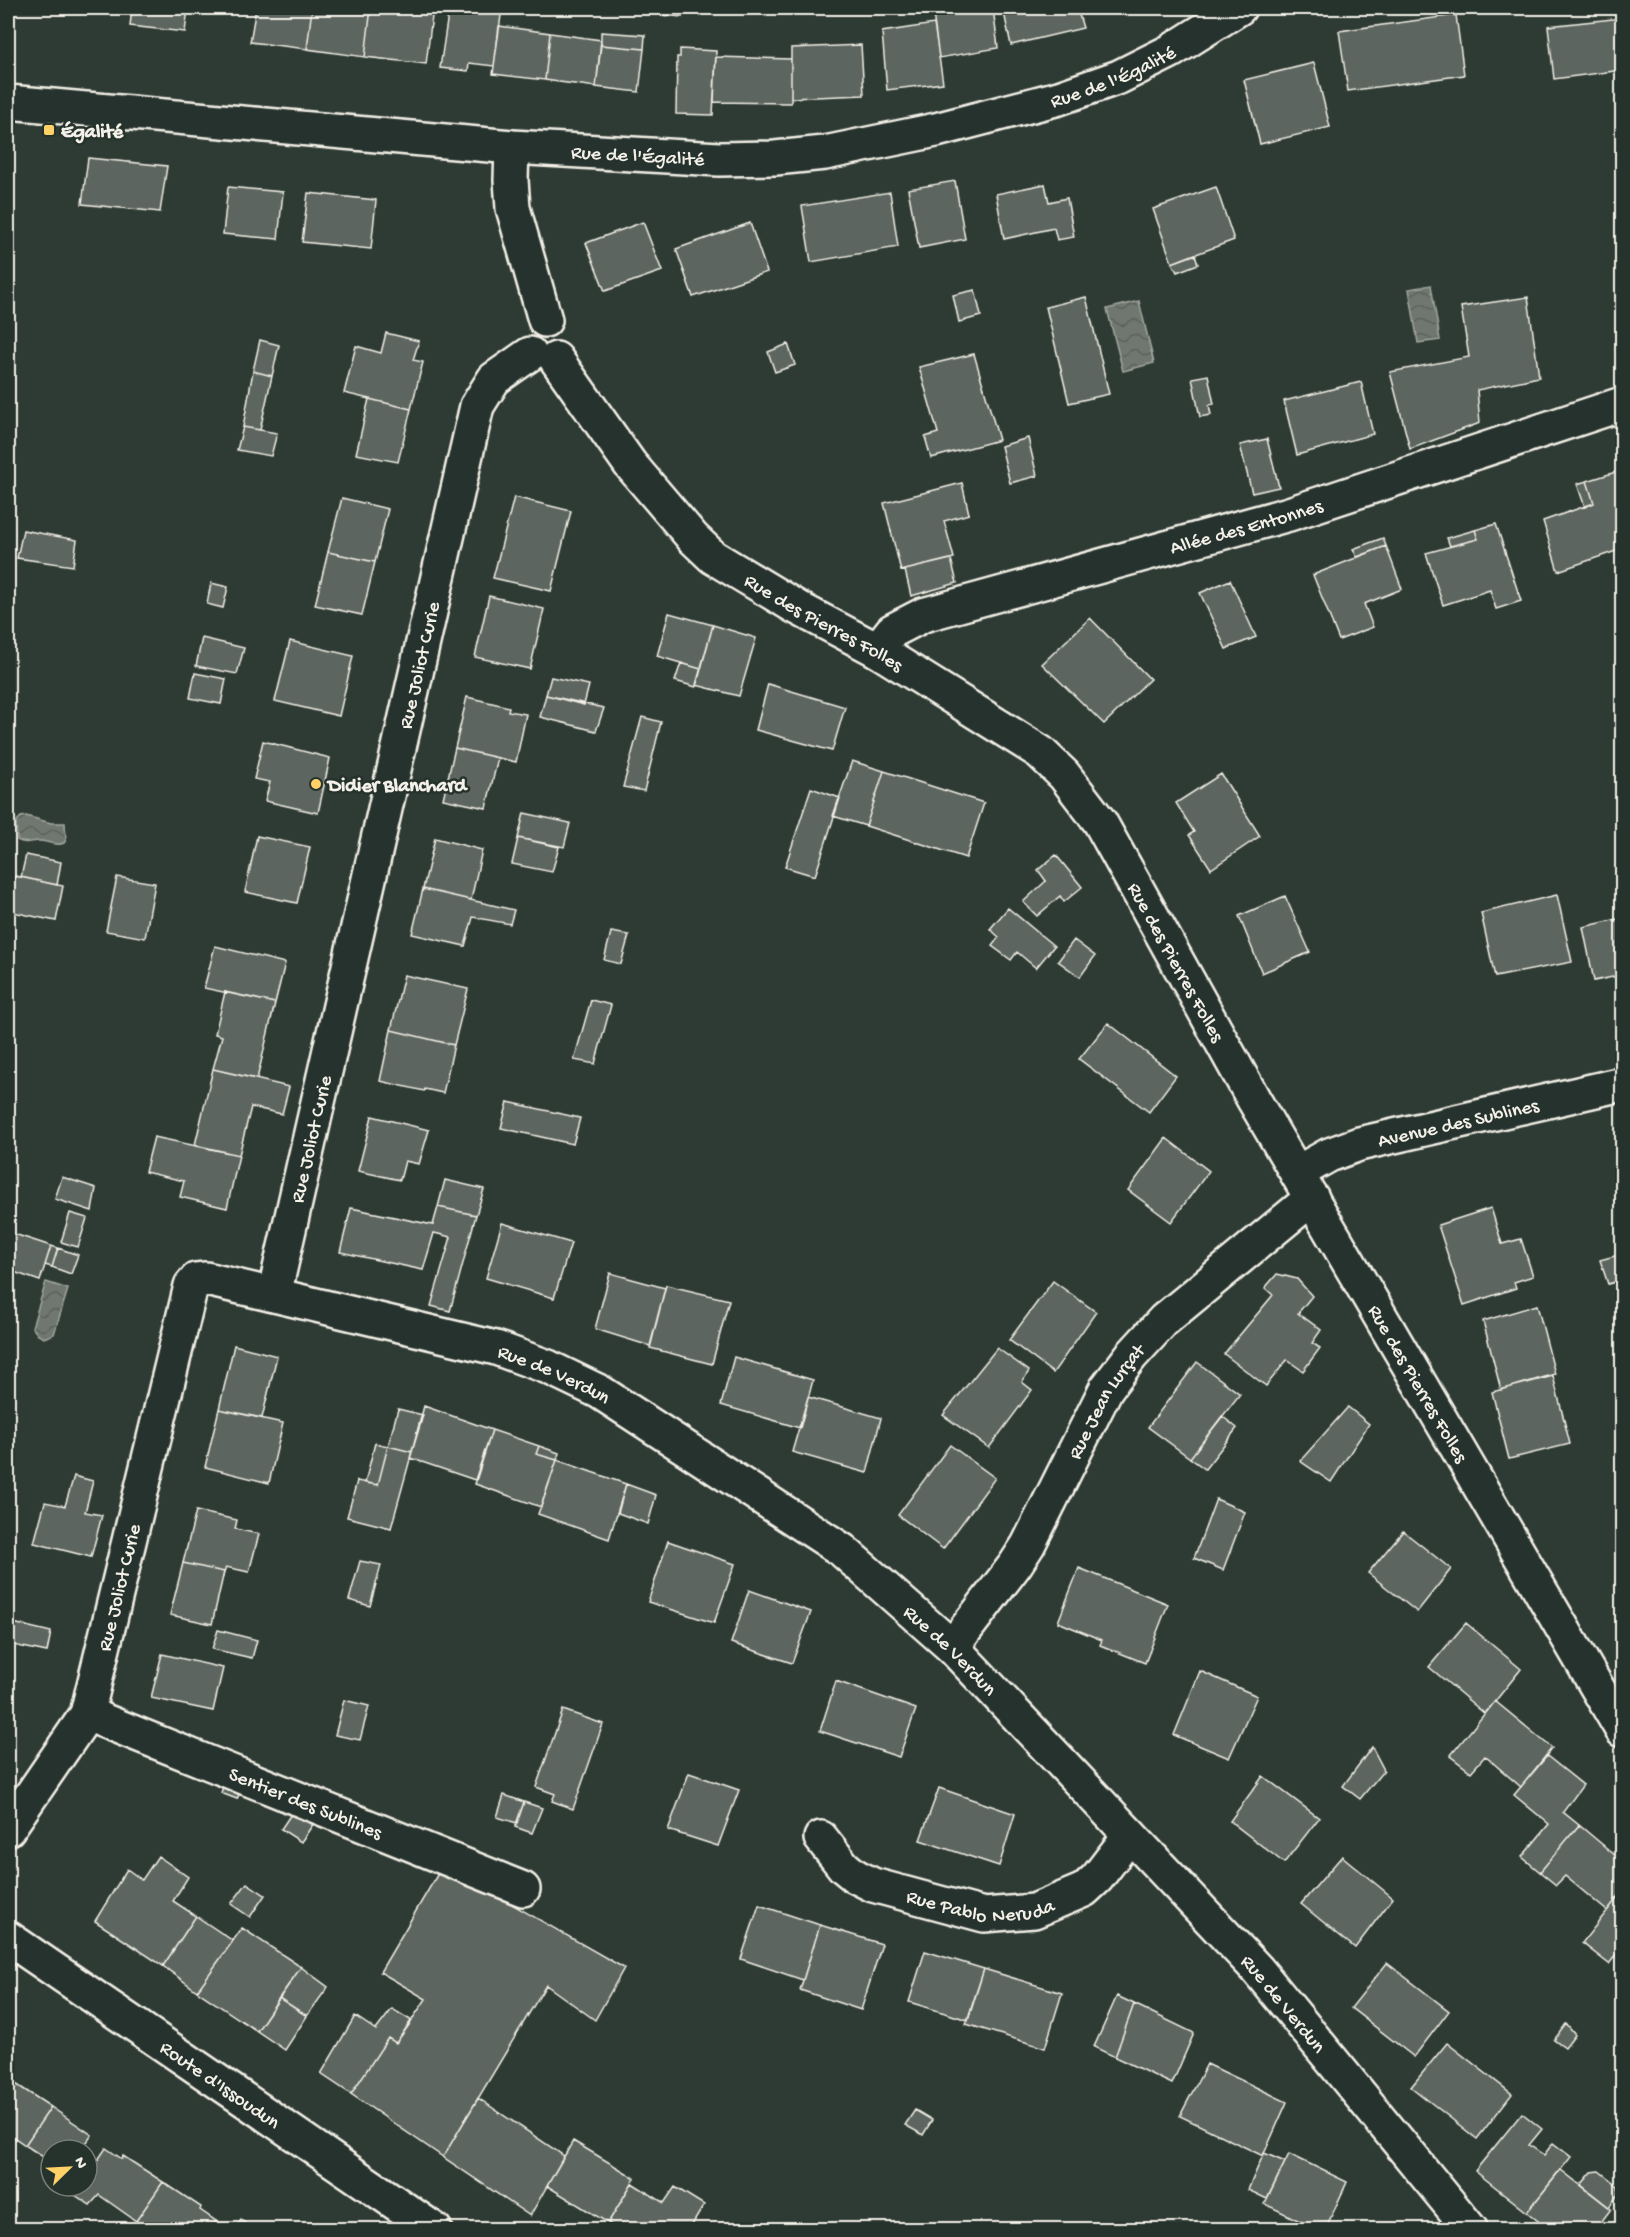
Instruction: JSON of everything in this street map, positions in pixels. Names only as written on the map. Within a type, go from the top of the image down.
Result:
[{"type":"street","name":"Rue de l'Égalité","points":[[8,102],[512,147],[719,159],[775,158],[825,153],[936,130],[1059,98],[1119,77],[1171,51],[1239,8]]},
{"type":"street","points":[[512,147],[513,208],[545,320],[557,323],[566,334],[565,348],[543,356]]},
{"type":"street","name":"Rue des Pierres Folles","points":[[543,356],[630,464],[693,538],[713,557],[796,608],[877,650],[1040,752],[1084,798],[1100,822],[1304,1186],[1623,1730]]},
{"type":"street","name":"Rue Joliot Curie","points":[[8,1829],[87,1714],[191,1286],[196,1280],[206,1279],[274,1295],[477,406],[494,379],[543,356]]},
{"type":"street","name":"Allée des Entonnes","points":[[877,650],[892,632],[923,615],[1288,514],[1623,404]]},
{"type":"street","name":"Avenue des Sublines","points":[[1304,1186],[1329,1155],[1359,1144],[1623,1084]]},
{"type":"street","name":"Rue Jean Lurçat","points":[[952,1647],[1028,1545],[1106,1389],[1131,1356],[1164,1320],[1304,1186]]},
{"type":"street","name":"Rue de Verdun","points":[[274,1295],[496,1348],[548,1367],[600,1392],[842,1550],[952,1647],[1257,1969],[1471,2229]]},
{"type":"street","name":"Sentier des Sublines","points":[[87,1714],[523,1889]]},
{"type":"street","name":"Rue Pablo Neruda","points":[[821,1838],[844,1867],[873,1886],[971,1913],[990,1915],[1034,1911],[1084,1890],[1097,1878],[1130,1835]]},
{"type":"street","name":"Route d'Issoudun","points":[[8,1938],[435,2229]]},
{"type":"water","points":[[1431,285],[1440,340],[1418,343],[1409,289]]},
{"type":"water","points":[[1139,301],[1154,363],[1123,371],[1107,309]]},
{"type":"water","points":[[26,816],[51,823],[65,823],[66,840],[58,844],[17,840],[16,822]]},
{"type":"water","points":[[46,1282],[68,1289],[54,1334],[44,1338],[38,1335],[32,1327]]},
{"type":"building","points":[[132,8],[188,8],[185,32],[130,26]]},
{"type":"building","points":[[256,8],[312,8],[307,49],[250,42]]},
{"type":"building","points":[[312,8],[371,8],[365,57],[307,49]]},
{"type":"building","points":[[371,8],[433,8],[426,64],[365,57]]},
{"type":"building","points":[[449,8],[502,8],[494,66],[469,63],[468,71],[440,68]]},
{"type":"building","points":[[661,8],[683,8],[682,17],[661,15]]},
{"type":"building","points":[[993,8],[998,48],[939,58],[933,13]]},
{"type":"building","points":[[1003,8],[1077,8],[1083,28],[1011,45]]},
{"type":"building","points":[[1456,15],[1464,75],[1348,91],[1339,31]]},
{"type":"building","points":[[1622,18],[1622,70],[1554,79],[1548,26]]},
{"type":"building","points":[[934,24],[943,83],[887,90],[882,32]]},
{"type":"building","points":[[499,26],[550,33],[545,80],[493,74]]},
{"type":"building","points":[[601,32],[645,35],[644,49],[601,45]]},
{"type":"building","points":[[550,33],[601,40],[596,87],[545,80]]},
{"type":"building","points":[[601,45],[644,49],[639,92],[596,87]]},
{"type":"building","points":[[861,45],[864,95],[791,98],[791,48]]},
{"type":"building","points":[[680,49],[716,51],[713,115],[676,114],[677,57],[680,57]]},
{"type":"building","points":[[716,57],[791,59],[791,103],[714,102]]},
{"type":"building","points":[[1314,63],[1330,127],[1260,144],[1244,80]]},
{"type":"building","points":[[88,158],[167,166],[160,212],[82,204]]},
{"type":"building","points":[[955,181],[965,239],[919,248],[908,189]]},
{"type":"building","points":[[1045,184],[1049,202],[1067,198],[1074,237],[1057,240],[1054,228],[1004,239],[996,194]]},
{"type":"building","points":[[228,187],[283,192],[278,239],[223,234]]},
{"type":"building","points":[[1216,187],[1234,240],[1172,263],[1153,209]]},
{"type":"building","points":[[890,192],[898,247],[811,262],[802,206]]},
{"type":"building","points":[[308,193],[376,200],[371,249],[302,242]]},
{"type":"building","points":[[643,222],[662,271],[605,291],[586,243]]},
{"type":"building","points":[[750,223],[767,272],[693,297],[676,249]]},
{"type":"building","points":[[1195,254],[1198,264],[1177,272],[1172,263]]},
{"type":"building","points":[[975,290],[981,316],[959,322],[953,295]]},
{"type":"building","points":[[1086,297],[1109,394],[1069,403],[1046,307]]},
{"type":"building","points":[[1528,297],[1539,377],[1477,390],[1480,423],[1410,449],[1390,372],[1469,357],[1461,307]]},
{"type":"building","points":[[386,333],[419,341],[413,360],[423,362],[411,409],[344,393],[356,346],[381,353]]},
{"type":"building","points":[[260,340],[279,345],[272,376],[253,371]]},
{"type":"building","points":[[788,344],[795,365],[775,372],[768,352]]},
{"type":"building","points":[[974,354],[999,440],[931,458],[925,437],[938,433],[919,367]]},
{"type":"building","points":[[253,371],[272,376],[260,430],[243,427]]},
{"type":"building","points":[[1208,375],[1214,404],[1209,405],[1211,415],[1200,417],[1192,378]]},
{"type":"building","points":[[1361,382],[1373,434],[1297,455],[1284,401]]},
{"type":"building","points":[[369,399],[411,409],[398,462],[356,454]]},
{"type":"building","points":[[243,427],[277,433],[271,456],[237,450]]},
{"type":"building","points":[[1028,438],[1037,476],[1010,483],[1001,446]]},
{"type":"building","points":[[1267,439],[1279,487],[1252,493],[1240,445]]},
{"type":"building","points":[[1622,470],[1622,549],[1558,571],[1543,521],[1594,503],[1587,481]]},
{"type":"building","points":[[1587,481],[1594,503],[1585,507],[1577,484]]},
{"type":"building","points":[[962,483],[969,514],[944,521],[954,558],[901,571],[884,503]]},
{"type":"building","points":[[514,497],[571,511],[551,591],[493,578]]},
{"type":"building","points":[[342,498],[388,509],[375,562],[328,552]]},
{"type":"building","points":[[1496,524],[1521,601],[1496,609],[1490,590],[1443,605],[1426,553],[1478,539],[1475,530]]},
{"type":"building","points":[[23,530],[77,540],[73,566],[17,558]]},
{"type":"building","points":[[1475,530],[1478,539],[1450,546],[1447,538]]},
{"type":"building","points":[[1383,538],[1386,546],[1357,557],[1353,549]]},
{"type":"building","points":[[1386,546],[1402,589],[1364,604],[1373,627],[1339,640],[1313,575]]},
{"type":"building","points":[[328,552],[375,562],[362,615],[315,605]]},
{"type":"building","points":[[951,559],[957,583],[911,596],[905,570]]},
{"type":"building","points":[[1230,580],[1256,637],[1226,649],[1200,593]]},
{"type":"building","points":[[211,583],[228,587],[223,608],[207,604]]},
{"type":"building","points":[[489,596],[544,609],[530,669],[475,657]]},
{"type":"building","points":[[669,613],[713,625],[701,669],[657,656]]},
{"type":"building","points":[[1090,618],[1150,679],[1104,724],[1042,664]]},
{"type":"building","points":[[713,625],[756,638],[739,696],[696,685]]},
{"type":"building","points":[[202,638],[244,648],[237,674],[196,666]]},
{"type":"building","points":[[290,641],[353,656],[339,716],[275,701]]},
{"type":"building","points":[[681,663],[701,669],[696,687],[675,681]]},
{"type":"building","points":[[195,673],[226,679],[221,704],[190,698]]},
{"type":"building","points":[[551,677],[589,685],[584,705],[546,695]]},
{"type":"building","points":[[768,684],[845,707],[832,751],[756,730]]},
{"type":"building","points":[[546,695],[604,708],[596,731],[540,717]]},
{"type":"building","points":[[467,697],[509,707],[508,711],[526,714],[516,762],[455,748]]},
{"type":"building","points":[[642,717],[661,722],[644,791],[623,787]]},
{"type":"building","points":[[263,741],[330,758],[318,813],[265,801],[270,782],[254,779]]},
{"type":"building","points":[[455,748],[498,758],[486,808],[443,799]]},
{"type":"building","points":[[852,761],[884,771],[866,826],[833,816]]},
{"type":"building","points":[[884,771],[984,803],[966,858],[866,826]]},
{"type":"building","points":[[1221,774],[1260,836],[1211,869],[1189,835],[1194,832],[1176,803]]},
{"type":"building","points":[[811,788],[840,798],[815,876],[785,867]]},
{"type":"building","points":[[524,813],[570,823],[564,847],[518,838]]},
{"type":"building","points":[[257,836],[310,847],[297,903],[245,892]]},
{"type":"building","points":[[435,838],[482,850],[471,900],[423,889]]},
{"type":"building","points":[[518,838],[559,847],[552,872],[512,864]]},
{"type":"building","points":[[26,855],[61,862],[57,885],[21,877]]},
{"type":"building","points":[[1056,855],[1082,887],[1064,902],[1060,896],[1037,916],[1023,902],[1046,881],[1038,870]]},
{"type":"building","points":[[15,876],[63,886],[56,921],[8,911]]},
{"type":"building","points":[[117,877],[155,883],[145,938],[106,931]]},
{"type":"building","points":[[423,889],[514,910],[510,924],[473,917],[465,946],[412,934]]},
{"type":"building","points":[[1557,895],[1572,962],[1495,977],[1481,913]]},
{"type":"building","points":[[1285,896],[1310,952],[1262,973],[1239,916]]},
{"type":"building","points":[[1008,908],[1054,946],[1036,968],[1017,952],[1011,960],[992,946],[999,937],[990,929]]},
{"type":"building","points":[[1622,918],[1622,975],[1594,981],[1583,927]]},
{"type":"building","points":[[611,932],[629,935],[621,964],[604,960]]},
{"type":"building","points":[[1074,940],[1095,956],[1080,977],[1058,961]]},
{"type":"building","points":[[215,946],[285,963],[275,1003],[204,988]]},
{"type":"building","points":[[404,975],[468,989],[454,1045],[391,1030]]},
{"type":"building","points":[[225,992],[275,1003],[257,1079],[213,1069],[222,1036],[215,1034]]},
{"type":"building","points":[[591,1000],[611,1005],[595,1064],[574,1060]]},
{"type":"building","points":[[1108,1023],[1176,1076],[1149,1112],[1079,1059]]},
{"type":"building","points":[[391,1030],[454,1045],[443,1093],[380,1081]]},
{"type":"building","points":[[213,1069],[289,1087],[282,1114],[251,1107],[239,1155],[195,1145]]},
{"type":"building","points":[[508,1102],[580,1118],[573,1144],[501,1128]]},
{"type":"building","points":[[372,1116],[429,1130],[419,1164],[405,1161],[400,1180],[358,1171]]},
{"type":"building","points":[[154,1137],[239,1155],[227,1208],[180,1197],[184,1181],[145,1172]]},
{"type":"building","points":[[1166,1138],[1209,1171],[1171,1222],[1128,1190]]},
{"type":"building","points":[[62,1177],[96,1188],[92,1211],[55,1199]]},
{"type":"building","points":[[445,1180],[484,1189],[476,1215],[438,1207]]},
{"type":"building","points":[[438,1207],[476,1215],[450,1311],[431,1306],[451,1237],[434,1233],[423,1270],[340,1252],[351,1208],[433,1225]]},
{"type":"building","points":[[1491,1208],[1502,1244],[1521,1239],[1533,1276],[1514,1282],[1516,1288],[1464,1305],[1438,1225]]},
{"type":"building","points":[[70,1213],[87,1218],[78,1247],[61,1242]]},
{"type":"building","points":[[502,1223],[571,1243],[554,1298],[486,1278]]},
{"type":"building","points":[[8,1232],[51,1246],[40,1281],[8,1270]]},
{"type":"building","points":[[51,1246],[58,1248],[52,1267],[45,1265]]},
{"type":"building","points":[[58,1248],[78,1255],[71,1274],[52,1267]]},
{"type":"building","points":[[1622,1254],[1622,1280],[1608,1284],[1600,1260]]},
{"type":"building","points":[[610,1273],[665,1288],[650,1346],[595,1329]]},
{"type":"building","points":[[1277,1274],[1297,1279],[1312,1296],[1298,1313],[1321,1330],[1312,1343],[1320,1348],[1303,1371],[1287,1360],[1266,1386],[1224,1354],[1273,1295],[1265,1288]]},
{"type":"building","points":[[1053,1281],[1096,1312],[1053,1373],[1009,1340]]},
{"type":"building","points":[[666,1285],[729,1300],[712,1364],[650,1348]]},
{"type":"building","points":[[1537,1305],[1555,1374],[1501,1390],[1483,1321]]},
{"type":"building","points":[[234,1345],[277,1356],[262,1418],[219,1409]]},
{"type":"building","points":[[997,1348],[1029,1371],[1022,1382],[1032,1390],[989,1448],[943,1415]]},
{"type":"building","points":[[734,1357],[813,1380],[800,1428],[721,1405]]},
{"type":"building","points":[[1197,1362],[1240,1394],[1190,1458],[1148,1427]]},
{"type":"building","points":[[1553,1376],[1570,1444],[1509,1459],[1492,1392]]},
{"type":"building","points":[[808,1397],[881,1418],[867,1473],[792,1452]]},
{"type":"building","points":[[424,1406],[492,1430],[475,1480],[410,1458]]},
{"type":"building","points":[[1348,1407],[1369,1424],[1331,1482],[1300,1461]]},
{"type":"building","points":[[219,1409],[283,1423],[269,1483],[205,1467]]},
{"type":"building","points":[[398,1409],[423,1415],[412,1452],[388,1446]]},
{"type":"building","points":[[1222,1416],[1237,1428],[1205,1469],[1190,1458]]},
{"type":"building","points":[[492,1430],[539,1446],[536,1454],[557,1460],[541,1507],[475,1484]]},
{"type":"building","points":[[375,1443],[388,1446],[378,1485],[365,1483]]},
{"type":"building","points":[[950,1445],[995,1478],[943,1549],[898,1515]]},
{"type":"building","points":[[388,1446],[412,1452],[391,1528],[347,1517],[357,1481],[378,1485]]},
{"type":"building","points":[[539,1446],[559,1453],[557,1460],[536,1454]]},
{"type":"building","points":[[557,1460],[626,1484],[609,1539],[538,1514]]},
{"type":"building","points":[[74,1476],[93,1481],[85,1512],[102,1515],[91,1557],[34,1543],[45,1502],[65,1506]]},
{"type":"building","points":[[626,1484],[656,1495],[648,1524],[618,1513]]},
{"type":"building","points":[[1216,1499],[1245,1512],[1223,1570],[1194,1558]]},
{"type":"building","points":[[196,1511],[237,1520],[235,1529],[259,1534],[249,1572],[226,1567],[224,1572],[183,1563]]},
{"type":"building","points":[[1403,1531],[1451,1569],[1417,1612],[1368,1573]]},
{"type":"building","points":[[668,1541],[735,1564],[714,1623],[648,1602]]},
{"type":"building","points":[[360,1561],[381,1565],[370,1606],[349,1600]]},
{"type":"building","points":[[183,1563],[224,1572],[212,1624],[170,1615]]},
{"type":"building","points":[[1079,1568],[1168,1604],[1145,1663],[1100,1645],[1102,1640],[1058,1622]]},
{"type":"building","points":[[749,1590],[811,1612],[792,1663],[731,1643]]},
{"type":"building","points":[[9,1622],[51,1632],[47,1652],[8,1644]]},
{"type":"building","points":[[1466,1623],[1521,1669],[1485,1714],[1429,1667]]},
{"type":"building","points":[[218,1630],[257,1640],[252,1658],[212,1649]]},
{"type":"building","points":[[162,1654],[223,1668],[213,1711],[151,1698]]},
{"type":"building","points":[[1200,1671],[1257,1696],[1229,1758],[1174,1735]]},
{"type":"building","points":[[836,1681],[916,1709],[899,1757],[820,1731]]},
{"type":"building","points":[[344,1700],[369,1706],[360,1740],[335,1735]]},
{"type":"building","points":[[1495,1701],[1552,1748],[1521,1787],[1485,1756],[1471,1772],[1450,1756]]},
{"type":"building","points":[[563,1710],[603,1724],[573,1809],[552,1801],[555,1794],[536,1787]]},
{"type":"building","points":[[1372,1747],[1384,1770],[1360,1799],[1343,1786]]},
{"type":"building","points":[[1547,1756],[1583,1785],[1563,1812],[1579,1825],[1540,1872],[1522,1857],[1549,1824],[1514,1795]]},
{"type":"building","points":[[689,1773],[739,1790],[718,1846],[668,1830]]},
{"type":"building","points":[[226,1776],[244,1783],[237,1799],[221,1793]]},
{"type":"building","points":[[1263,1776],[1319,1818],[1284,1863],[1230,1821]]},
{"type":"building","points":[[939,1788],[1015,1814],[999,1866],[920,1840]]},
{"type":"building","points":[[504,1795],[524,1802],[517,1823],[497,1817]]},
{"type":"building","points":[[524,1802],[542,1808],[532,1833],[515,1827]]},
{"type":"building","points":[[297,1805],[320,1814],[301,1842],[281,1829]]},
{"type":"building","points":[[1579,1825],[1622,1861],[1622,1892],[1607,1911],[1565,1876],[1556,1885],[1540,1872]]},
{"type":"building","points":[[158,1856],[188,1877],[173,1901],[196,1916],[163,1966],[95,1921],[127,1869],[142,1880]]},
{"type":"building","points":[[1342,1856],[1393,1898],[1355,1948],[1301,1904]]},
{"type":"building","points":[[443,1865],[624,1968],[595,2020],[546,1985],[443,2157],[351,2094],[388,2038],[396,2043],[426,1999],[380,1972]]},
{"type":"building","points":[[247,1883],[265,1895],[250,1917],[231,1904]]},
{"type":"building","points":[[1622,1892],[1622,1947],[1609,1964],[1582,1943]]},
{"type":"building","points":[[759,1905],[820,1925],[803,1980],[741,1959]]},
{"type":"building","points":[[196,1916],[233,1941],[197,1991],[163,1966]]},
{"type":"building","points":[[820,1925],[882,1944],[861,2010],[800,1990]]},
{"type":"building","points":[[242,1928],[301,1967],[257,2031],[197,1991]]},
{"type":"building","points":[[925,1951],[984,1969],[968,2020],[909,2002]]},
{"type":"building","points":[[1387,1963],[1449,2011],[1414,2057],[1351,2008]]},
{"type":"building","points":[[301,1967],[328,1987],[307,2016],[279,1998]]},
{"type":"building","points":[[984,1969],[1062,1993],[1045,2048],[966,2024]]},
{"type":"building","points":[[1117,1996],[1134,2004],[1115,2057],[1094,2047]]},
{"type":"building","points":[[279,1998],[307,2016],[285,2050],[257,2031]]},
{"type":"building","points":[[1134,2004],[1194,2033],[1172,2084],[1115,2057]]},
{"type":"building","points":[[392,2009],[412,2021],[396,2043],[388,2038],[351,2094],[321,2074],[355,2016],[376,2030]]},
{"type":"building","points":[[1566,2024],[1575,2035],[1565,2048],[1554,2040]]},
{"type":"building","points":[[1447,2043],[1512,2094],[1477,2139],[1411,2087]]},
{"type":"building","points":[[1207,2064],[1287,2102],[1263,2156],[1180,2116]]},
{"type":"building","points":[[8,2079],[51,2107],[25,2145],[8,2133]]},
{"type":"building","points":[[478,2098],[564,2156],[530,2216],[443,2157]]},
{"type":"building","points":[[51,2107],[92,2135],[90,2138],[39,2138],[39,2154],[25,2145]]},
{"type":"building","points":[[915,2110],[932,2120],[923,2135],[905,2125]]},
{"type":"building","points":[[1522,2113],[1542,2129],[1529,2145],[1544,2155],[1553,2143],[1571,2157],[1527,2212],[1475,2171]]},
{"type":"building","points":[[573,2141],[635,2178],[608,2223],[547,2186]]},
{"type":"building","points":[[106,2148],[122,2159],[123,2156],[163,2182],[136,2221],[99,2195],[99,2158]]},
{"type":"building","points":[[1264,2153],[1285,2162],[1267,2199],[1248,2190]]},
{"type":"building","points":[[1289,2154],[1347,2182],[1325,2230],[1318,2230],[1265,2204]]},
{"type":"building","points":[[1561,2170],[1611,2209],[1595,2230],[1549,2230],[1527,2212]]},
{"type":"building","points":[[1599,2171],[1618,2186],[1619,2193],[1609,2207],[1581,2185],[1592,2172]]},
{"type":"building","points":[[163,2182],[201,2207],[200,2210],[216,2221],[211,2230],[150,2230],[136,2221]]},
{"type":"building","points":[[632,2183],[664,2203],[675,2187],[704,2205],[689,2230],[620,2230],[608,2223]]},
{"type":"building","points":[[80,2198],[96,2198],[90,2205]]},
{"type":"building","points":[[241,2220],[255,2230],[235,2230]]},
{"type":"building","points":[[216,2221],[229,2230],[211,2230]]},
{"type":"place","name":"Égalité","points":[[49,130]]},
{"type":"place","name":"Didier Blanchard","points":[[316,784]]}]
